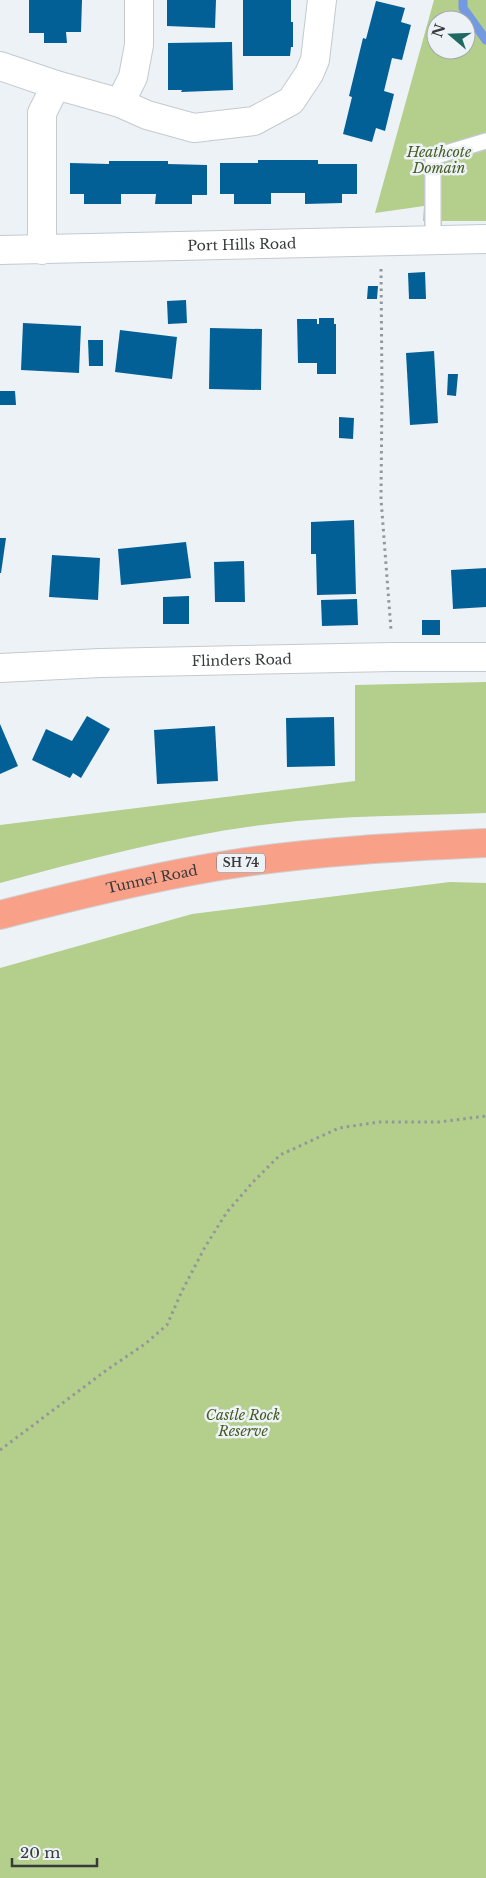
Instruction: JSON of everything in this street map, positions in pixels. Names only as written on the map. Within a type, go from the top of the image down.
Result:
[{"type":"highway","name":"Tunnel Road","points":[[0,915],[178,874],[234,864],[361,849],[486,843]]},
{"type":"street","points":[[120,103],[133,77],[138,45],[139,0]]},
{"type":"street","points":[[0,66],[56,85],[120,103],[147,115],[194,128],[254,121],[291,101],[309,74],[315,60],[322,0]]},
{"type":"street","points":[[42,250],[42,113],[56,85]]},
{"type":"street","name":"Port Hills Road","points":[[0,250],[486,239]]},
{"type":"street","name":"Flinders Road","points":[[0,668],[110,662],[486,657]]},
{"type":"lane","points":[[434,239],[433,156],[486,141]]},
{"type":"path","points":[[381,279],[382,391],[380,499],[392,639]]},
{"type":"path","points":[[0,1450],[108,1369],[145,1344],[167,1325],[205,1246],[227,1212],[280,1155],[339,1128],[379,1122],[439,1122],[486,1116]]},
{"type":"green space","name":"Heathcote Domain","points":[[434,0],[486,0],[486,221],[423,221],[424,206],[375,213],[426,29],[426,60],[476,60],[476,10],[431,10]]},
{"type":"green space","points":[[486,682],[486,813],[378,816],[270,824],[168,841],[0,883],[0,825],[355,781],[355,685]]},
{"type":"green space","name":"Castle Rock Reserve","points":[[450,882],[486,883],[486,1878],[0,1878],[0,968],[192,914]]},
{"type":"building","points":[[29,0],[82,0],[81,32],[66,32],[67,43],[44,43],[44,33],[29,33]]},
{"type":"building","points":[[167,0],[216,0],[215,28],[167,26]]},
{"type":"building","points":[[243,0],[291,0],[293,47],[291,47],[290,56],[243,56]]},
{"type":"building","points":[[376,1],[405,8],[401,22],[411,25],[402,60],[392,58],[384,91],[394,94],[385,131],[376,128],[372,142],[343,134],[352,97],[349,96],[363,38],[366,39]]},
{"type":"building","points":[[232,42],[233,90],[181,92],[182,90],[168,90],[168,43]]},
{"type":"building","points":[[258,160],[318,160],[318,164],[357,164],[357,194],[342,194],[342,203],[305,204],[305,193],[271,193],[271,204],[234,204],[234,194],[220,194],[220,163],[258,163]]},
{"type":"building","points":[[109,161],[168,161],[168,164],[207,165],[207,195],[192,195],[192,204],[155,204],[156,194],[121,194],[121,204],[84,204],[84,194],[70,194],[70,163],[109,164]]},
{"type":"building","points":[[425,272],[426,299],[409,299],[408,273]]},
{"type":"building","points":[[368,286],[378,286],[377,299],[367,299]]},
{"type":"building","points":[[186,300],[187,323],[168,324],[167,301]]},
{"type":"building","points":[[319,318],[334,318],[334,324],[336,324],[336,374],[317,374],[317,363],[298,363],[297,319],[317,319],[317,324],[319,324]]},
{"type":"building","points":[[23,323],[81,326],[79,373],[21,370]]},
{"type":"building","points":[[210,328],[262,329],[261,390],[209,389]]},
{"type":"building","points":[[120,330],[177,337],[172,379],[115,372]]},
{"type":"building","points":[[88,340],[103,340],[103,366],[89,366]]},
{"type":"building","points":[[434,351],[438,423],[410,425],[406,353]]},
{"type":"building","points":[[448,374],[458,374],[456,396],[447,395]]},
{"type":"building","points":[[0,391],[15,391],[16,405],[0,405]]},
{"type":"building","points":[[339,417],[354,418],[353,439],[339,438]]},
{"type":"building","points":[[354,520],[356,594],[317,595],[316,554],[311,554],[311,522]]},
{"type":"building","points":[[0,538],[6,538],[1,573],[0,573]]},
{"type":"building","points":[[186,542],[191,578],[121,585],[118,549]]},
{"type":"building","points":[[52,555],[100,558],[98,600],[49,597]]},
{"type":"building","points":[[244,561],[245,602],[215,602],[214,562]]},
{"type":"building","points":[[486,568],[486,607],[453,609],[451,570]]},
{"type":"building","points":[[189,596],[189,624],[163,624],[163,597]]},
{"type":"building","points":[[357,599],[358,625],[322,626],[321,600]]},
{"type":"building","points":[[422,620],[440,620],[440,635],[422,635]]},
{"type":"building","points":[[87,716],[110,729],[81,778],[73,773],[70,778],[32,760],[46,729],[72,741]]},
{"type":"building","points":[[334,717],[335,766],[287,767],[286,718]]},
{"type":"building","points":[[0,724],[18,766],[0,774]]},
{"type":"building","points":[[215,726],[218,781],[157,784],[154,730]]},
{"type":"waterway","points":[[463,0],[463,8],[486,40]]}]
